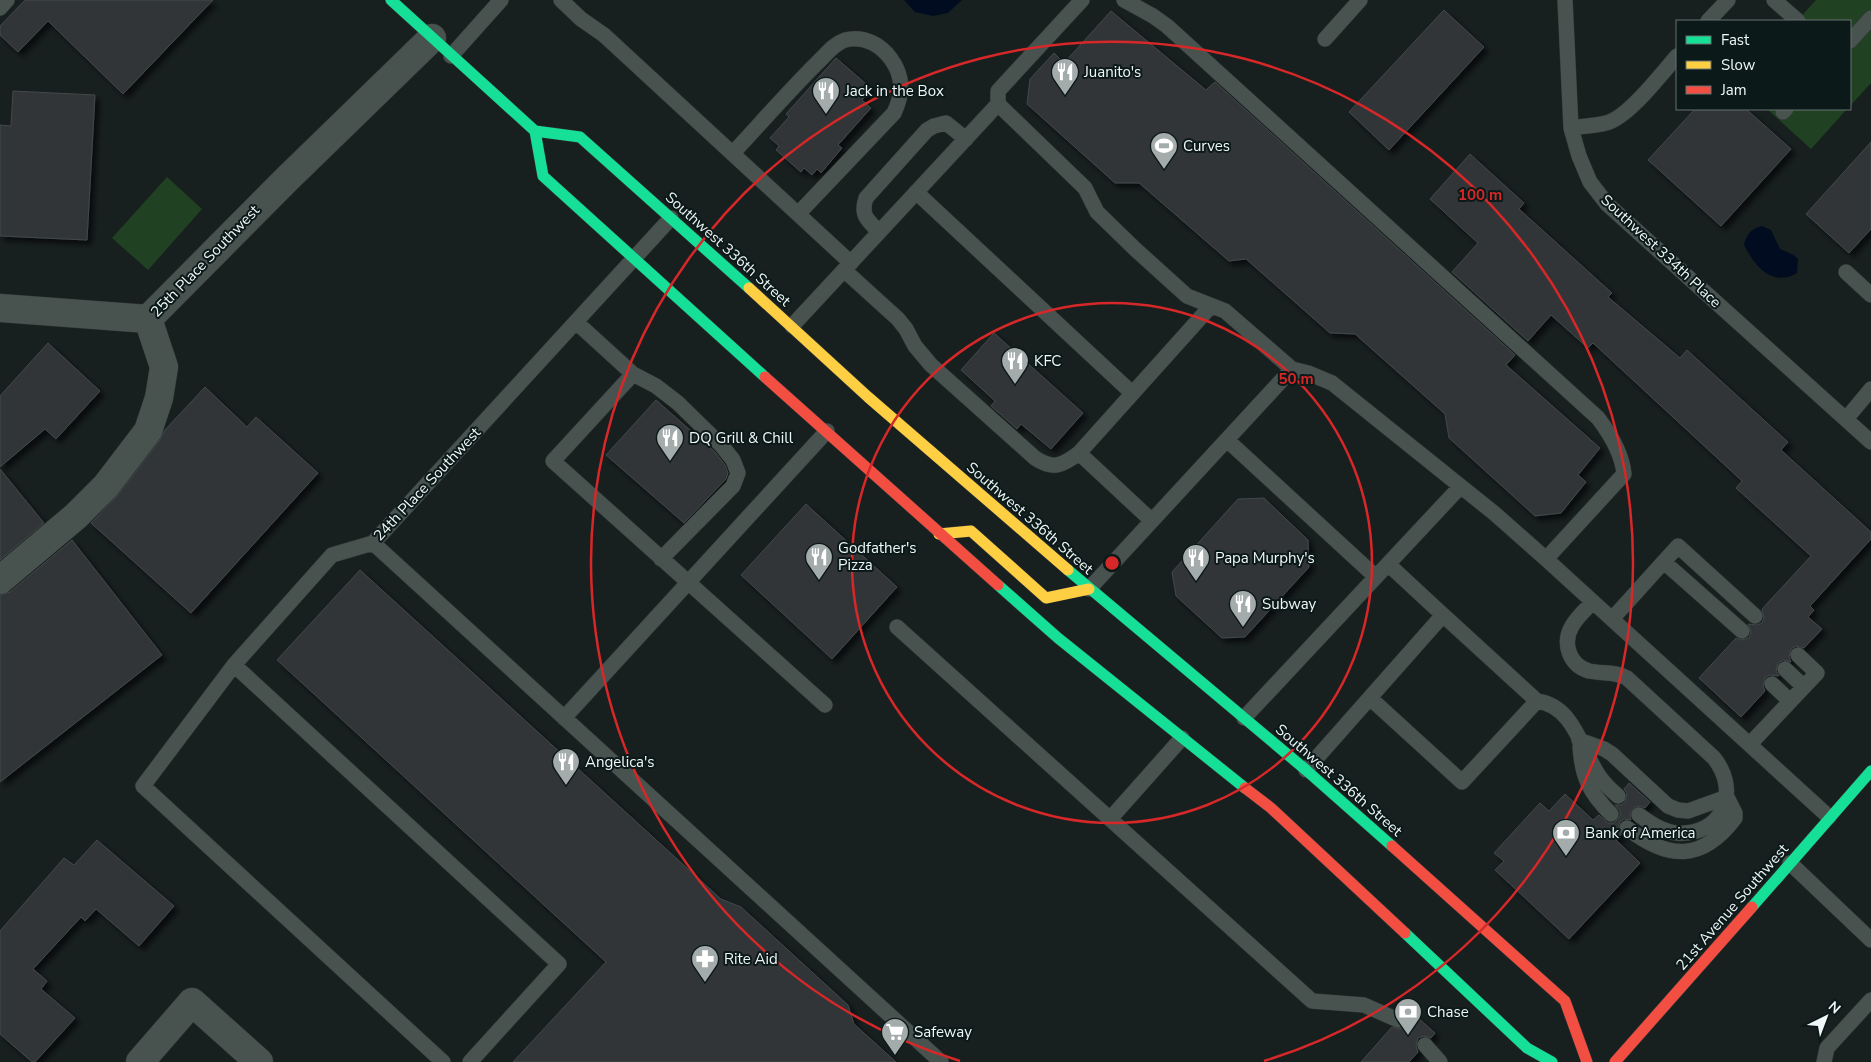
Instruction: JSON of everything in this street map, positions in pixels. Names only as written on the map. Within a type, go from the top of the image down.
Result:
[{"type":"main road","points":[[390,0],[535,131],[544,176],[828,431],[939,534],[1058,638],[1272,808],[1527,1048],[1552,1062]]},
{"type":"main road","name":"Southwest 336th Street","points":[[535,131],[580,137],[792,326],[868,397],[1089,589],[1306,770],[1565,1001],[1587,1062]]},
{"type":"main road","points":[[939,534],[971,531],[1046,598],[1089,589]]},
{"type":"main road","name":"21st Avenue Southwest","points":[[1615,1062],[1871,771]]},
{"type":"street","name":"25th Place Southwest","points":[[0,580],[76,516],[106,486],[148,431],[159,398],[164,367],[148,319],[279,186],[442,47]]},
{"type":"street","points":[[0,308],[148,319]]},
{"type":"street","points":[[140,1062],[192,1002],[259,1062]]},
{"type":"lane","points":[[0,8],[7,0]]},
{"type":"lane","points":[[442,47],[501,0]]},
{"type":"lane","points":[[561,0],[581,19],[604,35],[798,214],[906,328],[915,346],[931,365],[1043,464],[1056,466],[1066,463],[1079,453],[1211,306]]},
{"type":"lane","points":[[792,326],[998,104],[998,91],[1082,0]]},
{"type":"lane","points":[[1124,0],[1168,26],[1598,418],[1608,430],[1619,452],[1624,474],[1546,559]]},
{"type":"lane","points":[[1325,39],[1360,0]]},
{"type":"lane","name":"Southwest 334th Place","points":[[1565,0],[1571,128],[1579,156],[1590,182],[1607,204],[1871,442]]},
{"type":"lane","points":[[1709,20],[1728,0]]},
{"type":"lane","points":[[1774,0],[1797,20]]},
{"type":"lane","points":[[1851,40],[1871,18]]},
{"type":"lane","points":[[733,154],[834,46],[845,40],[856,39],[869,41],[880,46],[896,66],[900,76],[902,88],[900,101],[894,113],[798,214]]},
{"type":"lane","points":[[1571,128],[1608,123],[1619,116],[1632,106],[1676,57]]},
{"type":"lane","points":[[998,104],[1085,188],[1097,212],[1187,296],[1225,310],[1292,369],[1308,372],[1332,383],[1494,513],[1829,817]]},
{"type":"lane","points":[[879,232],[866,218],[863,211],[866,198],[927,130],[946,123],[966,139]]},
{"type":"lane","points":[[916,192],[1132,393]]},
{"type":"lane","name":"24th Place Southwest","points":[[443,1062],[143,786],[234,665],[332,555],[373,544],[671,218]]},
{"type":"lane","points":[[1846,272],[1871,295]]},
{"type":"lane","points":[[576,322],[633,374],[656,386],[684,409],[722,446],[733,460],[738,473],[732,486],[662,559]]},
{"type":"lane","points":[[1089,589],[1292,369]]},
{"type":"lane","points":[[633,374],[554,461],[824,705]]},
{"type":"lane","points":[[1846,419],[1871,390]]},
{"type":"lane","points":[[564,718],[828,431]]},
{"type":"lane","points":[[1227,440],[1376,577]]},
{"type":"lane","points":[[1079,453],[1152,521]]},
{"type":"lane","points":[[1244,718],[1460,487]]},
{"type":"lane","points":[[373,544],[941,1062]]},
{"type":"lane","points":[[1612,619],[1678,546],[1755,616]]},
{"type":"lane","points":[[1664,562],[1742,631]]},
{"type":"lane","points":[[1388,564],[1537,701],[1553,705],[1570,720],[1600,777],[1618,796]]},
{"type":"lane","points":[[1593,602],[1572,626],[1567,648],[1572,661],[1589,671],[1610,672],[1627,678],[1714,758],[1726,777],[1727,797],[1724,810],[1710,824],[1699,830],[1676,833],[1652,824],[1639,815]]},
{"type":"lane","points":[[1306,770],[1443,615]]},
{"type":"lane","points":[[897,627],[1312,1000],[1364,1004],[1398,1020]]},
{"type":"lane","points":[[1750,744],[1817,673],[1798,655]]},
{"type":"lane","points":[[234,665],[560,964],[470,1062]]},
{"type":"lane","points":[[1785,669],[1804,687]]},
{"type":"lane","points":[[1772,684],[1790,701]]},
{"type":"lane","points":[[1370,698],[1462,782],[1537,701]]},
{"type":"lane","points":[[1110,819],[1182,738]]},
{"type":"lane","points":[[1579,740],[1604,749],[1668,806],[1678,810],[1688,811],[1727,797]]},
{"type":"lane","points":[[1579,740],[1584,777],[1595,795],[1611,814]]},
{"type":"lane","points":[[1627,828],[1642,840],[1655,847],[1670,851],[1686,852],[1699,848],[1718,836],[1735,818],[1727,797]]},
{"type":"lane","points":[[1790,863],[1871,940]]},
{"type":"lane","points":[[1824,1062],[1827,1048],[1871,1000]]},
{"type":"lane","points":[[1425,1045],[1440,1062]]},
{"type":"green space","points":[[1816,0],[1871,0],[1871,83],[1851,105],[1851,20],[1798,20]]},
{"type":"green space","points":[[1768,110],[1846,110],[1811,149]]},
{"type":"green space","points":[[167,177],[202,209],[148,270],[112,238]]},
{"type":"water","points":[[904,0],[962,0],[948,13],[933,16],[915,12]]},
{"type":"water","points":[[1762,226],[1771,230],[1780,249],[1794,255],[1798,259],[1797,273],[1780,278],[1772,276],[1753,260],[1744,245],[1750,232]]},
{"type":"building","points":[[25,0],[213,0],[123,94],[48,21],[18,52],[0,35],[0,26]]},
{"type":"building","points":[[1444,10],[1484,47],[1389,150],[1349,112]]},
{"type":"building","points":[[1111,11],[1206,90],[1215,82],[1515,355],[1506,365],[1600,448],[1578,475],[1586,482],[1561,513],[1535,516],[1449,438],[1445,414],[1355,334],[1330,333],[1246,259],[1229,261],[1139,183],[1115,183],[1027,104],[1030,79],[1054,53],[1064,63]]},
{"type":"building","name":"Jack in the Box","points":[[836,58],[872,89],[862,100],[871,108],[838,145],[842,148],[821,173],[817,169],[812,175],[804,168],[801,172],[776,150],[779,146],[770,138],[789,117],[786,114]]},
{"type":"building","points":[[13,91],[95,95],[87,240],[0,236],[0,125],[11,126]]},
{"type":"building","points":[[1694,110],[1747,110],[1791,149],[1721,226],[1648,160]]},
{"type":"building","points":[[1871,142],[1871,229],[1849,253],[1806,214]]},
{"type":"building","points":[[1470,154],[1524,203],[1519,209],[1612,293],[1608,297],[1680,358],[1687,350],[1788,442],[1781,450],[1871,532],[1871,539],[1810,606],[1814,610],[1808,617],[1822,629],[1804,648],[1796,646],[1791,649],[1789,657],[1791,662],[1783,660],[1778,663],[1776,671],[1779,676],[1770,675],[1765,678],[1763,686],[1765,691],[1741,717],[1699,678],[1736,638],[1741,640],[1749,638],[1751,632],[1748,624],[1757,625],[1762,623],[1764,618],[1762,609],[1811,556],[1736,488],[1742,481],[1593,343],[1588,348],[1551,315],[1528,341],[1452,272],[1478,243],[1430,199]]},
{"type":"building","name":"KFC","points":[[994,333],[1083,413],[1051,449],[1021,424],[1017,429],[991,406],[995,401],[961,370]]},
{"type":"building","points":[[48,343],[100,391],[56,439],[45,429],[0,467],[0,396]]},
{"type":"building","points":[[205,387],[247,427],[256,417],[318,473],[191,613],[91,523],[118,495],[160,440],[164,431]]},
{"type":"building","name":"DQ Grill & Chill","points":[[656,400],[715,452],[725,465],[728,473],[726,479],[684,523],[606,455]]},
{"type":"building","points":[[0,469],[44,523],[0,560]]},
{"type":"building","points":[[1264,498],[1308,540],[1309,567],[1245,637],[1222,638],[1176,596],[1172,572],[1238,499]]},
{"type":"building","name":"Godfather's Pizza","points":[[806,504],[897,587],[832,659],[741,575]]},
{"type":"building","points":[[72,540],[162,655],[0,782],[0,595],[10,592]]},
{"type":"building","points":[[360,570],[721,899],[741,907],[848,1005],[854,1024],[896,1062],[513,1062],[606,962],[277,660]]},
{"type":"building","name":"Bank of America","points":[[1629,783],[1650,802],[1645,808],[1635,807],[1630,814],[1631,820],[1624,819],[1620,822],[1618,828],[1621,835],[1616,840],[1640,863],[1569,939],[1495,870],[1504,861],[1494,853],[1540,803],[1549,811],[1565,794],[1593,820],[1599,815],[1608,823],[1614,823],[1620,816],[1620,811],[1615,805],[1621,805],[1625,802],[1627,793],[1624,789]]},
{"type":"building","points":[[97,840],[174,906],[139,946],[96,909],[85,921],[81,917],[33,969],[47,981],[41,989],[75,1018],[35,1062],[32,1062],[0,1034],[0,931],[64,858],[74,865]]},
{"type":"building","name":"Chase","points":[[1408,1009],[1435,1033],[1431,1038],[1424,1036],[1418,1038],[1416,1046],[1418,1052],[1409,1062],[1361,1062],[1392,1027],[1399,1029],[1404,1027],[1407,1019],[1404,1013]]},
{"type":"traffic: fast","points":[[391,0],[535,131],[580,137],[749,288]]},
{"type":"traffic: fast","points":[[535,131],[543,176],[765,377]]},
{"type":"traffic: fast","points":[[1068,570],[1306,770],[1392,846]]},
{"type":"traffic: fast","points":[[998,585],[1058,638],[1245,788]]},
{"type":"traffic: fast","points":[[1752,907],[1871,771]]},
{"type":"traffic: fast","points":[[1405,933],[1527,1048],[1552,1062]]},
{"type":"traffic: slow","points":[[749,288],[868,397],[1068,570]]},
{"type":"traffic: slow","points":[[939,534],[971,531],[1046,598],[1089,589]]},
{"type":"traffic: jam","points":[[765,377],[998,585]]},
{"type":"traffic: jam","points":[[1245,788],[1271,808],[1405,933]]},
{"type":"traffic: jam","points":[[1392,846],[1565,1001],[1587,1062]]},
{"type":"traffic: jam","points":[[1615,1062],[1752,907]]},
{"type":"place","name":"Juanito's","points":[[1065,96]]},
{"type":"place","name":"Jack in the Box","points":[[826,115]]},
{"type":"place","name":"Curves","points":[[1164,170]]},
{"type":"place","name":"KFC","points":[[1015,385]]},
{"type":"place","name":"DQ Grill & Chill","points":[[670,462]]},
{"type":"place","name":"Godfather's Pizza","points":[[819,581]]},
{"type":"place","name":"Papa Murphy's","points":[[1196,582]]},
{"type":"place","name":"Subway","points":[[1243,628]]},
{"type":"place","name":"Angelica's","points":[[566,786]]},
{"type":"place","name":"Bank of America","points":[[1566,857]]},
{"type":"place","name":"Rite Aid","points":[[705,983]]},
{"type":"place","name":"Chase","points":[[1408,1036]]},
{"type":"place","name":"Safeway","points":[[895,1056]]}]
